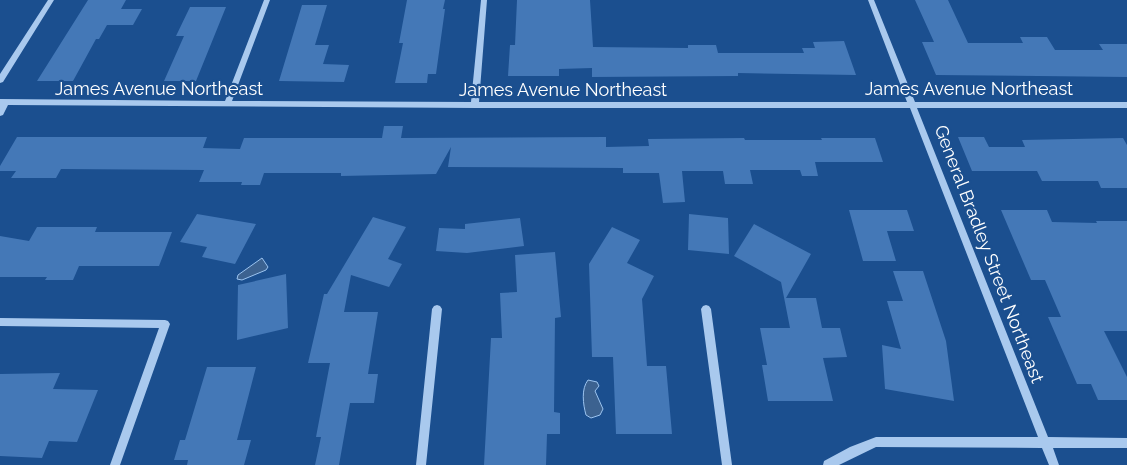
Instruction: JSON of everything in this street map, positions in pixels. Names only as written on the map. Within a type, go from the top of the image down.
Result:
[{"type":"street","points":[[0,80],[51,0]]},
{"type":"street","points":[[227,104],[267,0]]},
{"type":"street","points":[[475,105],[484,0]]},
{"type":"street","name":"General Bradley Street Northeast","points":[[871,0],[1054,465]]},
{"type":"street","points":[[0,113],[3,102]]},
{"type":"street","name":"James Avenue Northeast","points":[[3,102],[475,105],[1127,105]]},
{"type":"street","points":[[421,465],[437,308]]},
{"type":"street","points":[[706,309],[727,465]]},
{"type":"street","points":[[0,322],[165,324],[115,465]]},
{"type":"street","points":[[828,465],[876,442],[1127,443]]},
{"type":"water","points":[[262,258],[268,267],[266,270],[242,280],[237,279],[238,275]]},
{"type":"water","points":[[588,380],[597,382],[599,386],[595,391],[603,409],[600,415],[591,418],[586,415],[583,401],[584,388]]},
{"type":"building","points":[[88,0],[126,0],[121,9],[142,9],[133,25],[107,25],[99,39],[96,39],[73,81],[37,81]]},
{"type":"building","points":[[407,0],[445,0],[436,74],[428,74],[427,83],[395,83],[403,43],[399,43]]},
{"type":"building","points":[[517,0],[590,0],[593,47],[688,48],[688,45],[716,45],[718,53],[804,53],[802,48],[815,48],[813,42],[844,41],[856,75],[738,73],[738,76],[592,77],[592,68],[559,69],[559,76],[508,76],[510,45],[515,45]]},
{"type":"building","points":[[915,0],[948,0],[968,43],[1023,43],[1020,37],[1047,37],[1055,50],[1103,50],[1099,44],[1127,44],[1127,77],[936,75],[922,42],[934,42]]},
{"type":"building","points":[[302,5],[327,5],[315,45],[329,45],[323,64],[349,65],[344,82],[279,81]]},
{"type":"building","points":[[190,7],[226,7],[196,81],[164,81],[184,36],[176,36]]},
{"type":"building","points":[[384,126],[403,126],[401,138],[606,137],[606,147],[649,146],[648,139],[744,138],[745,140],[822,140],[821,138],[875,138],[883,162],[815,162],[818,176],[802,176],[800,170],[750,170],[753,184],[725,184],[723,171],[682,171],[685,202],[663,203],[659,173],[623,173],[623,168],[448,167],[451,147],[436,174],[341,176],[341,173],[264,173],[260,185],[241,185],[242,182],[199,182],[204,170],[61,169],[56,178],[11,178],[16,171],[0,171],[0,166],[17,137],[207,137],[203,148],[240,149],[244,138],[382,138]]},
{"type":"building","points":[[958,137],[984,137],[989,147],[1025,147],[1022,140],[1123,138],[1127,145],[1127,188],[1101,188],[1098,181],[1042,181],[1037,171],[972,171]]},
{"type":"building","points":[[849,210],[907,210],[914,231],[887,231],[896,261],[863,261]]},
{"type":"building","points":[[1001,210],[1047,210],[1052,222],[1097,223],[1096,221],[1127,221],[1127,331],[1104,331],[1127,377],[1127,400],[1098,400],[1091,384],[1077,384],[1048,317],[1061,317],[1045,280],[1031,280]]},
{"type":"building","points":[[197,214],[256,224],[235,264],[202,257],[207,247],[180,242]]},
{"type":"building","points":[[689,214],[728,218],[729,254],[688,250]]},
{"type":"building","points":[[373,217],[406,227],[388,259],[402,264],[389,287],[351,275],[344,312],[378,312],[368,374],[378,374],[374,403],[350,403],[339,465],[315,465],[321,437],[316,437],[330,363],[308,363],[324,294],[327,294]]},
{"type":"building","points":[[520,218],[524,246],[467,253],[436,251],[439,228],[465,229],[465,224]]},
{"type":"building","points":[[754,224],[811,254],[786,298],[816,298],[822,328],[840,328],[847,357],[823,358],[833,401],[768,401],[762,365],[767,365],[760,328],[790,328],[781,282],[734,256]]},
{"type":"building","points":[[37,227],[97,227],[95,232],[172,232],[159,266],[79,266],[73,280],[45,280],[47,277],[0,277],[0,236],[29,241]]},
{"type":"building","points":[[612,227],[640,240],[627,263],[654,276],[642,299],[647,366],[666,366],[672,434],[616,434],[613,357],[592,357],[589,264]]},
{"type":"building","points":[[555,252],[561,317],[555,318],[554,412],[560,413],[560,434],[547,434],[546,465],[484,465],[491,338],[502,338],[500,293],[517,292],[515,255]]},
{"type":"building","points":[[893,271],[923,271],[946,341],[954,401],[885,389],[882,345],[901,349],[887,301],[903,301]]},
{"type":"building","points":[[286,274],[288,328],[237,340],[238,285]]},
{"type":"building","points":[[207,367],[256,367],[237,440],[251,440],[244,465],[187,465],[188,460],[174,460],[180,440],[185,440]]},
{"type":"building","points":[[60,373],[53,389],[98,390],[77,442],[49,441],[42,458],[0,456],[0,374]]}]
